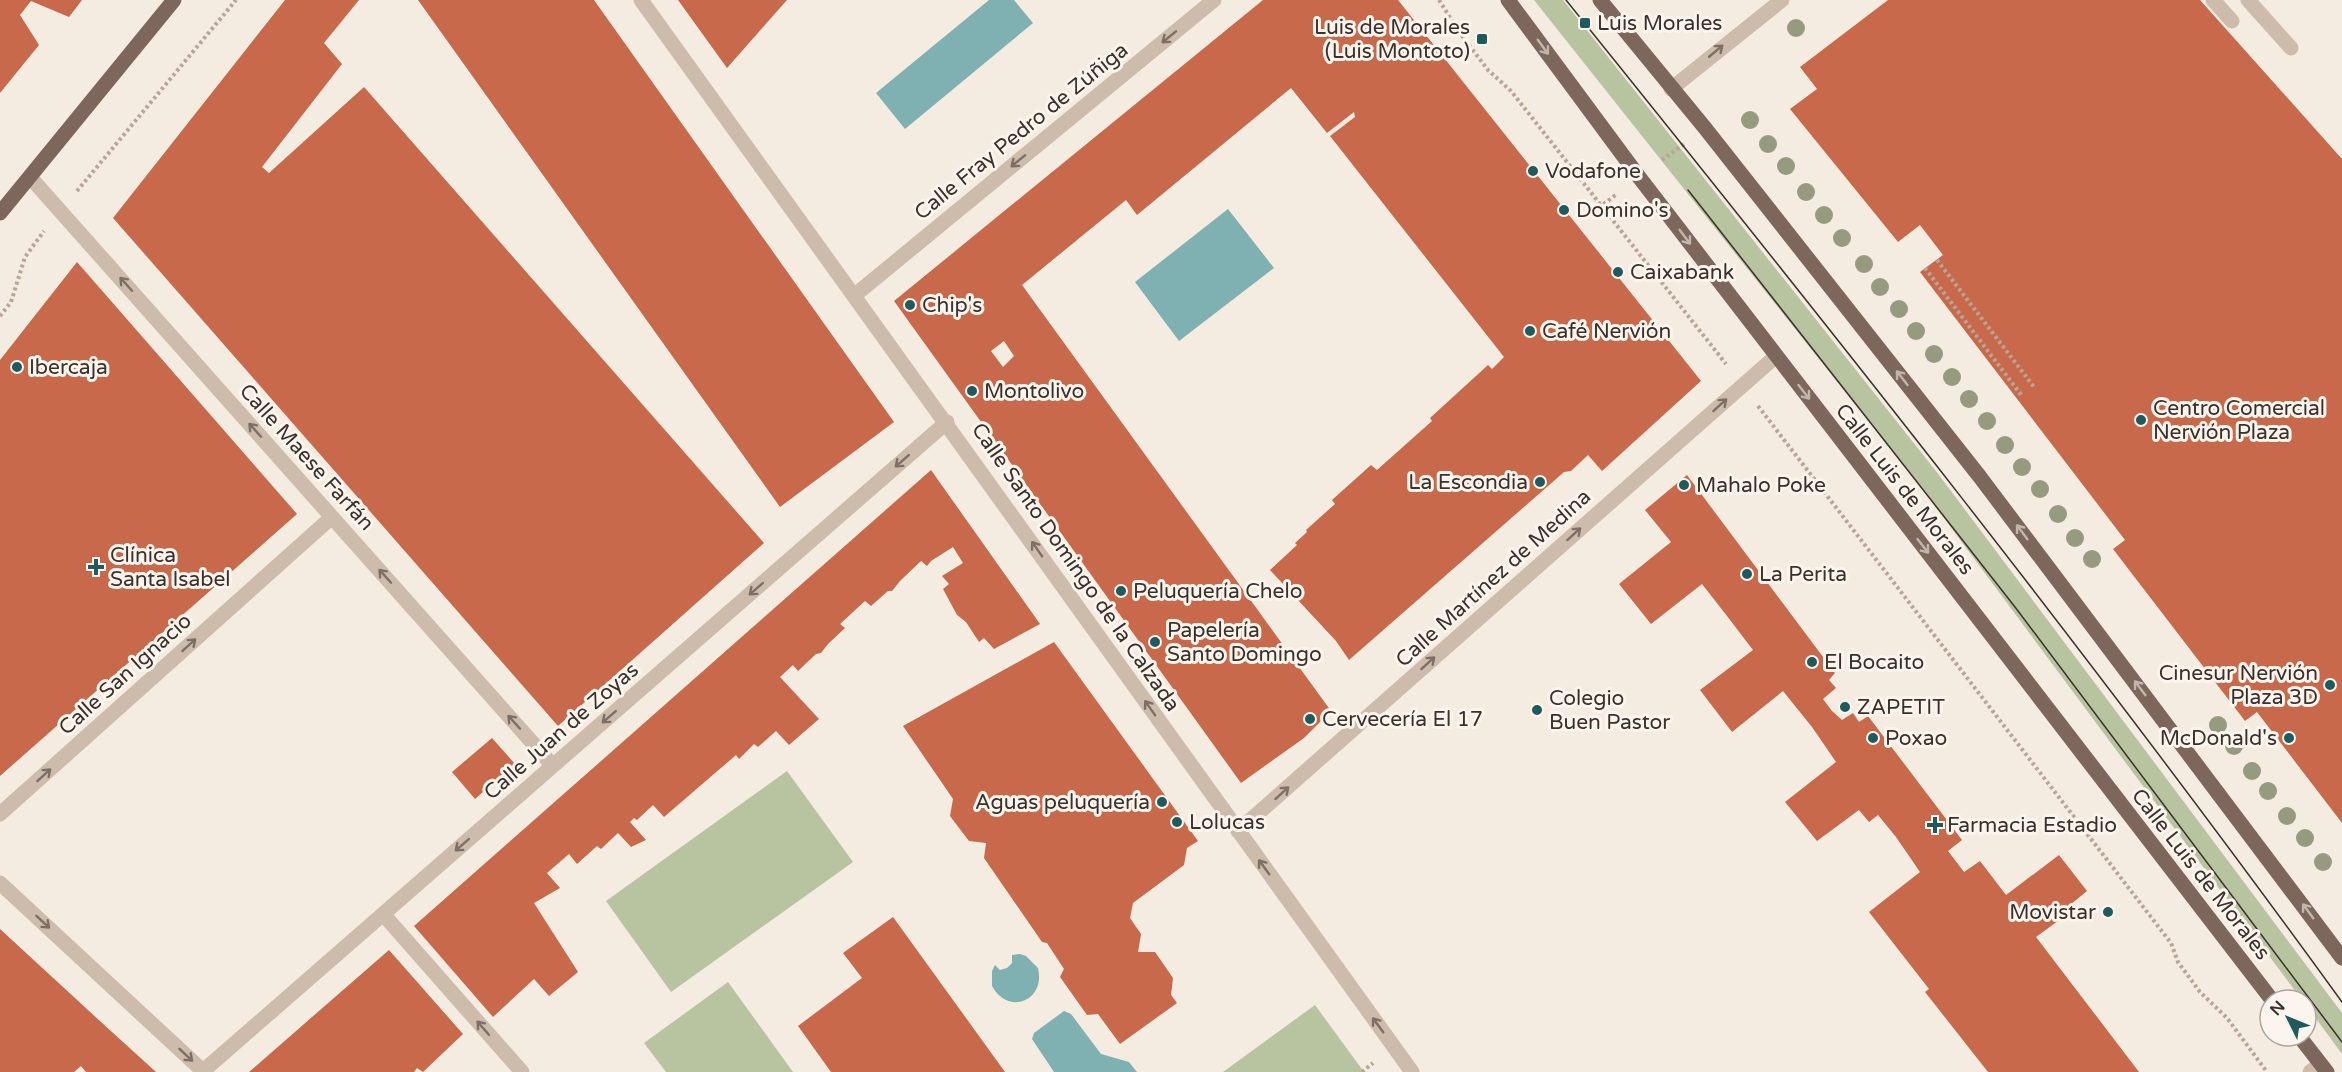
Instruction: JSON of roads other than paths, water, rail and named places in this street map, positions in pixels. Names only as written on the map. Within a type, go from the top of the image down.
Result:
[{"type":"main road","points":[[0,213],[174,0]]},
{"type":"main road","name":"Calle Luis de Morales","points":[[1508,0],[1632,168],[2263,988]]},
{"type":"main road","points":[[1600,0],[1705,128],[1980,477],[2342,958]]},
{"type":"main road","points":[[2306,1048],[2319,1069]]},
{"type":"street","name":"Calle Santo Domingo de la Calzada","points":[[642,0],[1412,1072]]},
{"type":"street","name":"Calle Fray Pedro de Zúñiga","points":[[855,295],[1214,0]]},
{"type":"street","points":[[1671,89],[1782,0]]},
{"type":"street","points":[[2213,0],[2232,21]]},
{"type":"street","points":[[2248,0],[2291,48]]},
{"type":"street","name":"Calle Maese Farfán","points":[[30,177],[553,766]]},
{"type":"street","name":"Calle Martínez de Medina","points":[[1238,831],[1776,356]]},
{"type":"street","name":"Calle Juan de Zoyas","points":[[203,1072],[946,422]]},
{"type":"street","name":"Calle San Ignacio","points":[[0,814],[332,517]]},
{"type":"street","points":[[0,883],[203,1072]]},
{"type":"street","points":[[383,914],[522,1072]]},
{"type":"water","points":[[989,0],[1014,0],[1033,23],[905,129],[876,93]]},
{"type":"water","points":[[1228,209],[1274,268],[1179,341],[1135,282]]},
{"type":"water","points":[[1012,955],[1026,956],[1038,968],[1039,979],[1031,996],[1024,1001],[1016,1002],[999,995],[992,986],[992,971],[995,965],[1000,970],[1007,968],[1012,963]]},
{"type":"water","points":[[1064,1011],[1071,1014],[1101,1054],[1129,1062],[1137,1072],[1054,1072],[1032,1039],[1034,1033]]},
{"type":"tram line","points":[[1566,0],[1764,247],[2057,621],[2342,1002]]},
{"type":"tram line","points":[[1688,190],[2015,607],[2342,1042]]},
{"type":"place","name":"Luis Morales","points":[[1585,23]]},
{"type":"place","name":"Luis de Morales (Luis Montoto)","points":[[1482,39]]},
{"type":"place","name":"Vodafone","points":[[1533,171]]},
{"type":"place","name":"Domino's","points":[[1564,210]]},
{"type":"place","name":"Caixabank","points":[[1618,272]]},
{"type":"place","name":"Chip's","points":[[910,305]]},
{"type":"place","name":"Café Nervión","points":[[1530,331]]},
{"type":"place","name":"Ibercaja","points":[[17,367]]},
{"type":"place","name":"Montolivo","points":[[972,391]]},
{"type":"place","name":"Centro Comercial Nervión Plaza","points":[[2141,420]]},
{"type":"place","name":"La Escondia","points":[[1540,482]]},
{"type":"place","name":"Mahalo Poke","points":[[1684,485]]},
{"type":"place","name":"Clínica Santa Isabel","points":[[96,567]]},
{"type":"place","name":"La Perita","points":[[1747,574]]},
{"type":"place","name":"Peluquería Chelo","points":[[1121,591]]},
{"type":"place","name":"Papelería Santo Domingo","points":[[1155,642]]},
{"type":"place","name":"El Bocaito","points":[[1812,662]]},
{"type":"place","name":"Cinesur Nervión Plaza 3D","points":[[2330,685]]},
{"type":"place","name":"ZAPETIT","points":[[1845,707]]},
{"type":"place","name":"Colegio Buen Pastor","points":[[1537,710]]},
{"type":"place","name":"Cervecería El 17","points":[[1310,719]]},
{"type":"place","name":"Poxao","points":[[1873,738]]},
{"type":"place","name":"McDonald's","points":[[2289,738]]},
{"type":"place","name":"Aguas peluquería","points":[[1162,802]]},
{"type":"place","name":"Lolucas","points":[[1177,822]]},
{"type":"place","name":"Farmacia Estadio","points":[[1935,825]]},
{"type":"place","name":"Movistar","points":[[2108,912]]}]
